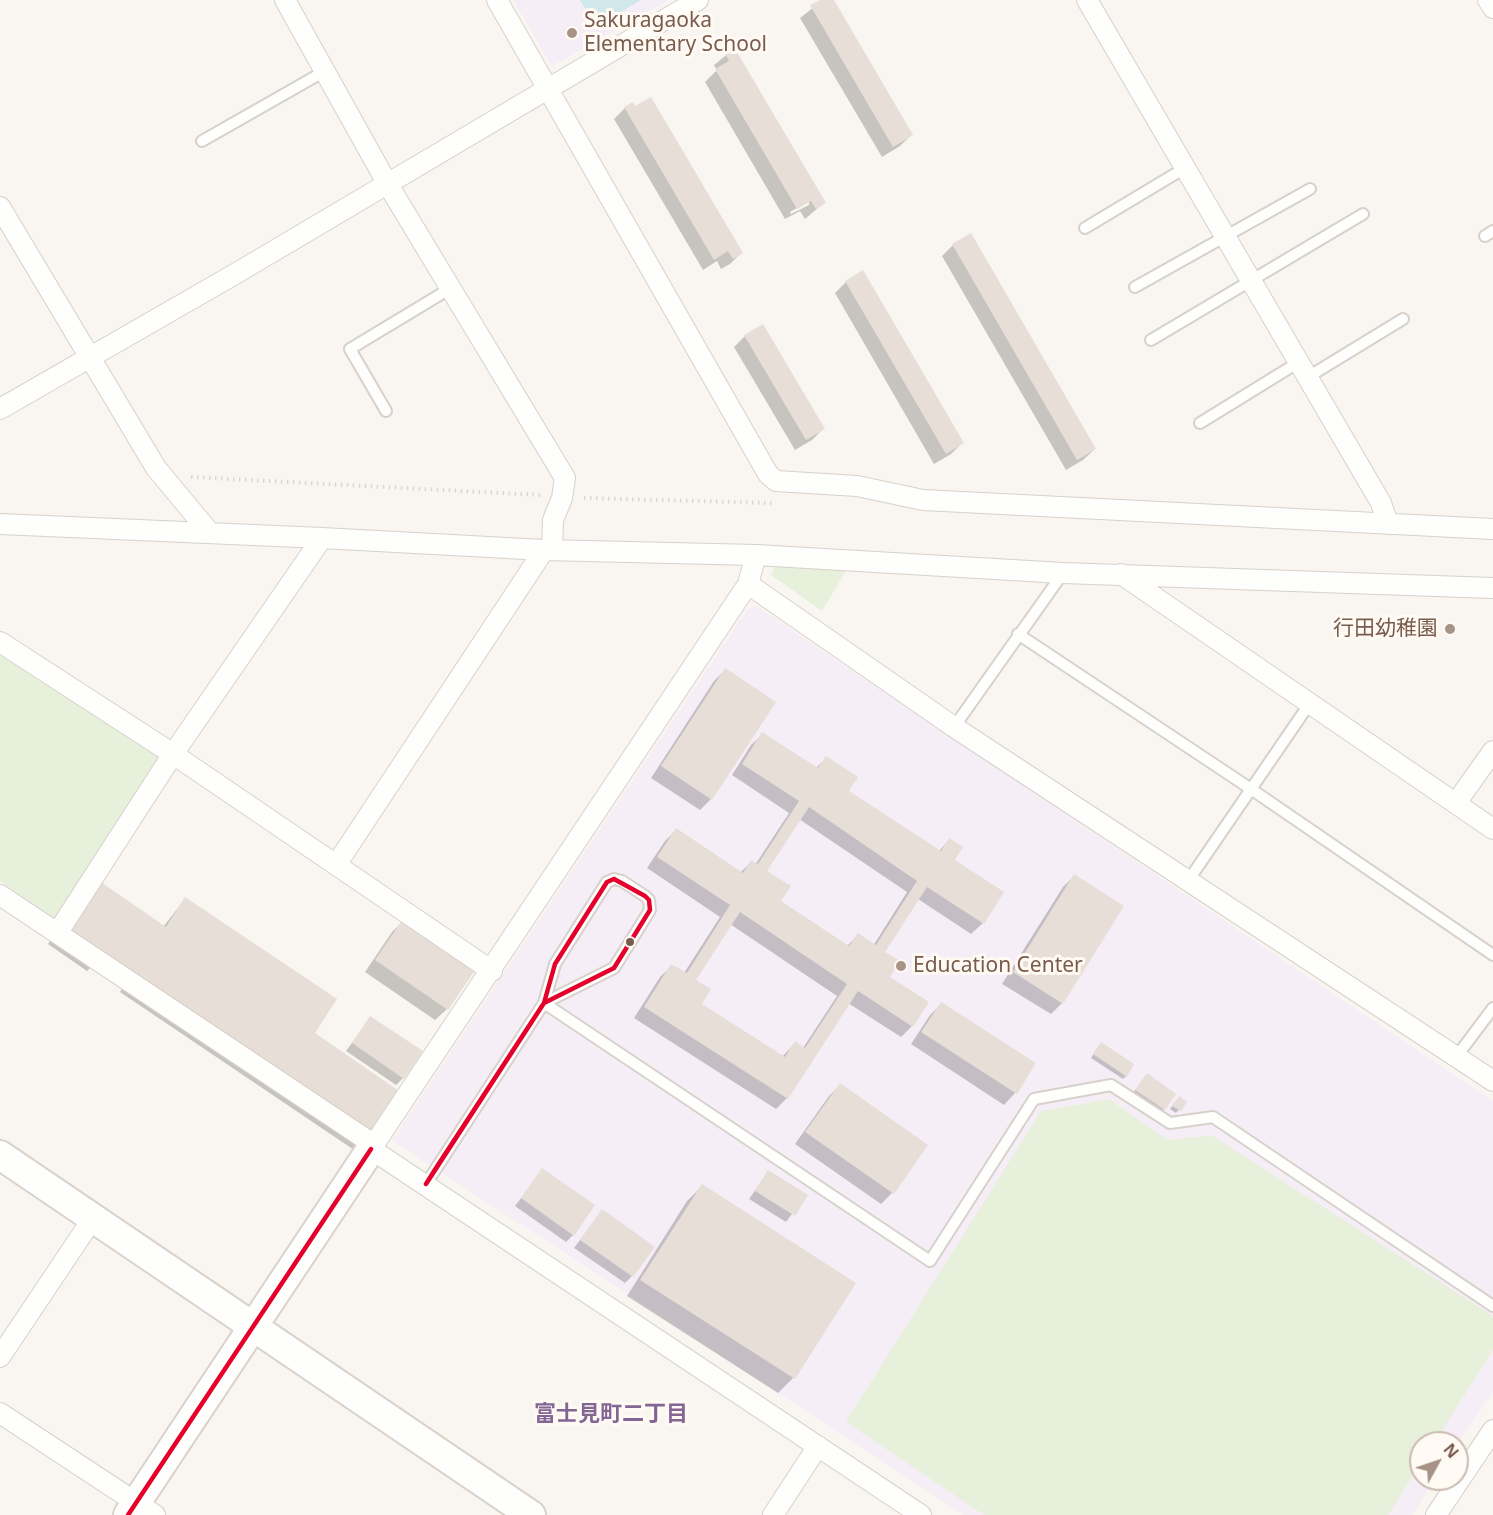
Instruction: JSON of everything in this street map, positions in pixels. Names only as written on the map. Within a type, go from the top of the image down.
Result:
[{"type":"street","points":[[285,0],[387,183],[565,478],[562,498],[553,520],[548,550],[336,866]]},
{"type":"street","points":[[497,0],[768,474],[776,481],[857,486],[923,500],[1493,529]]},
{"type":"street","points":[[0,409],[698,0]]},
{"type":"street","points":[[1087,0],[1382,503],[1388,524]]},
{"type":"street","points":[[1488,0],[1493,8]]},
{"type":"street","points":[[0,207],[156,468],[210,532]]},
{"type":"street","points":[[0,524],[210,532],[548,550],[756,555],[1063,573],[1493,588]]},
{"type":"street","points":[[58,932],[173,754],[322,538]]},
{"type":"street","points":[[0,1413],[140,1511],[254,1327],[748,584],[756,555]]},
{"type":"street","points":[[1120,574],[1493,829]]},
{"type":"street","points":[[748,584],[954,727],[1493,1081]]},
{"type":"street","points":[[0,642],[173,754],[492,971]]},
{"type":"street","points":[[1456,803],[1493,751]]},
{"type":"street","points":[[0,896],[58,932],[373,1144],[372,1149]]},
{"type":"street","points":[[372,1149],[921,1515]]},
{"type":"street","points":[[0,1155],[531,1515]]},
{"type":"street","points":[[0,1357],[93,1218]]},
{"type":"street","points":[[1436,1515],[1493,1430]]},
{"type":"street","points":[[773,1515],[818,1446]]},
{"type":"lane","points":[[202,141],[324,71]]},
{"type":"lane","points":[[1085,228],[1185,168]]},
{"type":"lane","points":[[1135,287],[1310,189]]},
{"type":"lane","points":[[1151,340],[1363,214]]},
{"type":"lane","points":[[386,411],[350,349],[451,288]]},
{"type":"lane","points":[[1200,423],[1403,319]]},
{"type":"lane","points":[[954,727],[1063,573]]},
{"type":"lane","points":[[1018,634],[1251,789],[1493,955]]},
{"type":"lane","points":[[1188,881],[1310,703]]},
{"type":"lane","points":[[426,1184],[544,1003],[555,964],[607,882],[614,879],[622,881],[645,896],[649,900],[650,910],[614,968],[544,1003]]},
{"type":"lane","points":[[544,1003],[930,1261],[1034,1099],[1111,1085],[1170,1123],[1213,1117],[1493,1306]]},
{"type":"lane","points":[[1457,1056],[1493,1008]]},
{"type":"path","points":[[189,477],[541,495]]},
{"type":"path","points":[[584,498],[783,504]]},
{"type":"shaded area","name":"Sakuragaoka Elementary School","points":[[513,0],[669,0],[552,66]]},
{"type":"shaded area","name":"Education Center","points":[[755,605],[1493,1101],[1493,1392],[1467,1431],[1409,1431],[1409,1491],[1427,1491],[1412,1515],[964,1515],[392,1140],[747,610]]},
{"type":"green space","points":[[778,561],[850,564],[822,611],[771,575]]},
{"type":"green space","points":[[0,652],[164,757],[56,919],[0,881]]},
{"type":"green space","points":[[1109,1099],[1168,1140],[1211,1135],[1493,1316],[1493,1350],[1442,1431],[1409,1431],[1409,1482],[1388,1515],[984,1515],[846,1422],[1041,1111]]},
{"type":"water","points":[[580,0],[641,0],[596,27]]},
{"type":"building","points":[[820,0],[834,0],[913,135],[893,147],[810,5]]},
{"type":"building","points":[[734,47],[826,203],[816,209],[811,201],[797,209],[715,69],[729,61],[725,53]]},
{"type":"building","points":[[651,97],[743,253],[733,259],[728,251],[714,260],[624,107],[633,102],[635,106]]},
{"type":"building","points":[[971,233],[1096,449],[1077,460],[952,244]]},
{"type":"building","points":[[863,270],[964,443],[946,454],[845,281]]},
{"type":"building","points":[[763,324],[825,429],[806,440],[744,335]]},
{"type":"building","points":[[725,668],[776,702],[712,800],[661,766]]},
{"type":"building","points":[[762,732],[818,768],[826,756],[858,777],[849,791],[941,851],[949,838],[963,847],[955,860],[1004,892],[984,924],[927,887],[885,952],[900,961],[890,977],[929,1002],[913,1027],[858,991],[788,1099],[644,1007],[671,964],[687,973],[730,905],[657,857],[676,828],[743,873],[751,860],[758,864],[799,801],[742,764]],"holes":[[[809,807],[917,881],[876,945],[858,933],[849,946],[781,901],[791,886],[767,871]],[[740,912],[847,984],[805,1048],[795,1041],[785,1057],[702,1004],[711,989],[696,980]]]},
{"type":"building","points":[[1074,874],[1124,906],[1063,1004],[1013,972]]},
{"type":"building","points":[[95,878],[166,927],[185,897],[337,999],[315,1033],[405,1095],[373,1144],[58,932]]},
{"type":"building","points":[[403,919],[476,969],[448,1010],[375,960]]},
{"type":"building","points":[[941,1002],[1036,1063],[1017,1094],[921,1032]]},
{"type":"building","points":[[370,1016],[423,1051],[404,1079],[352,1043]]},
{"type":"building","points":[[1101,1042],[1134,1064],[1127,1077],[1093,1054]]},
{"type":"building","points":[[1147,1073],[1176,1094],[1165,1110],[1135,1090]]},
{"type":"building","points":[[840,1083],[928,1145],[894,1194],[805,1132]]},
{"type":"building","points":[[1179,1096],[1187,1102],[1181,1111],[1172,1106]]},
{"type":"building","points":[[542,1168],[595,1205],[574,1236],[521,1198]]},
{"type":"building","points":[[768,1170],[808,1195],[795,1216],[755,1191]]},
{"type":"building","points":[[702,1184],[856,1283],[795,1379],[640,1280]]},
{"type":"building","points":[[602,1209],[655,1247],[633,1277],[580,1240]]},
{"type":"transit line","points":[[614,879],[645,896],[649,900],[650,910],[614,968],[544,1003],[555,964],[607,882],[614,879]]},
{"type":"transit line","points":[[544,1003],[426,1184],[436,1168],[544,1003]]},
{"type":"transit line","points":[[128,1515],[371,1149]]},
{"type":"place","name":"Sakuragaoka Elementary School","points":[[572,33]]},
{"type":"place","name":"行田幼稚園","points":[[1450,629]]},
{"type":"place","name":"Education Center","points":[[901,966]]},
{"type":"district","name":"富士見町二丁目","points":[[611,1415]]}]
